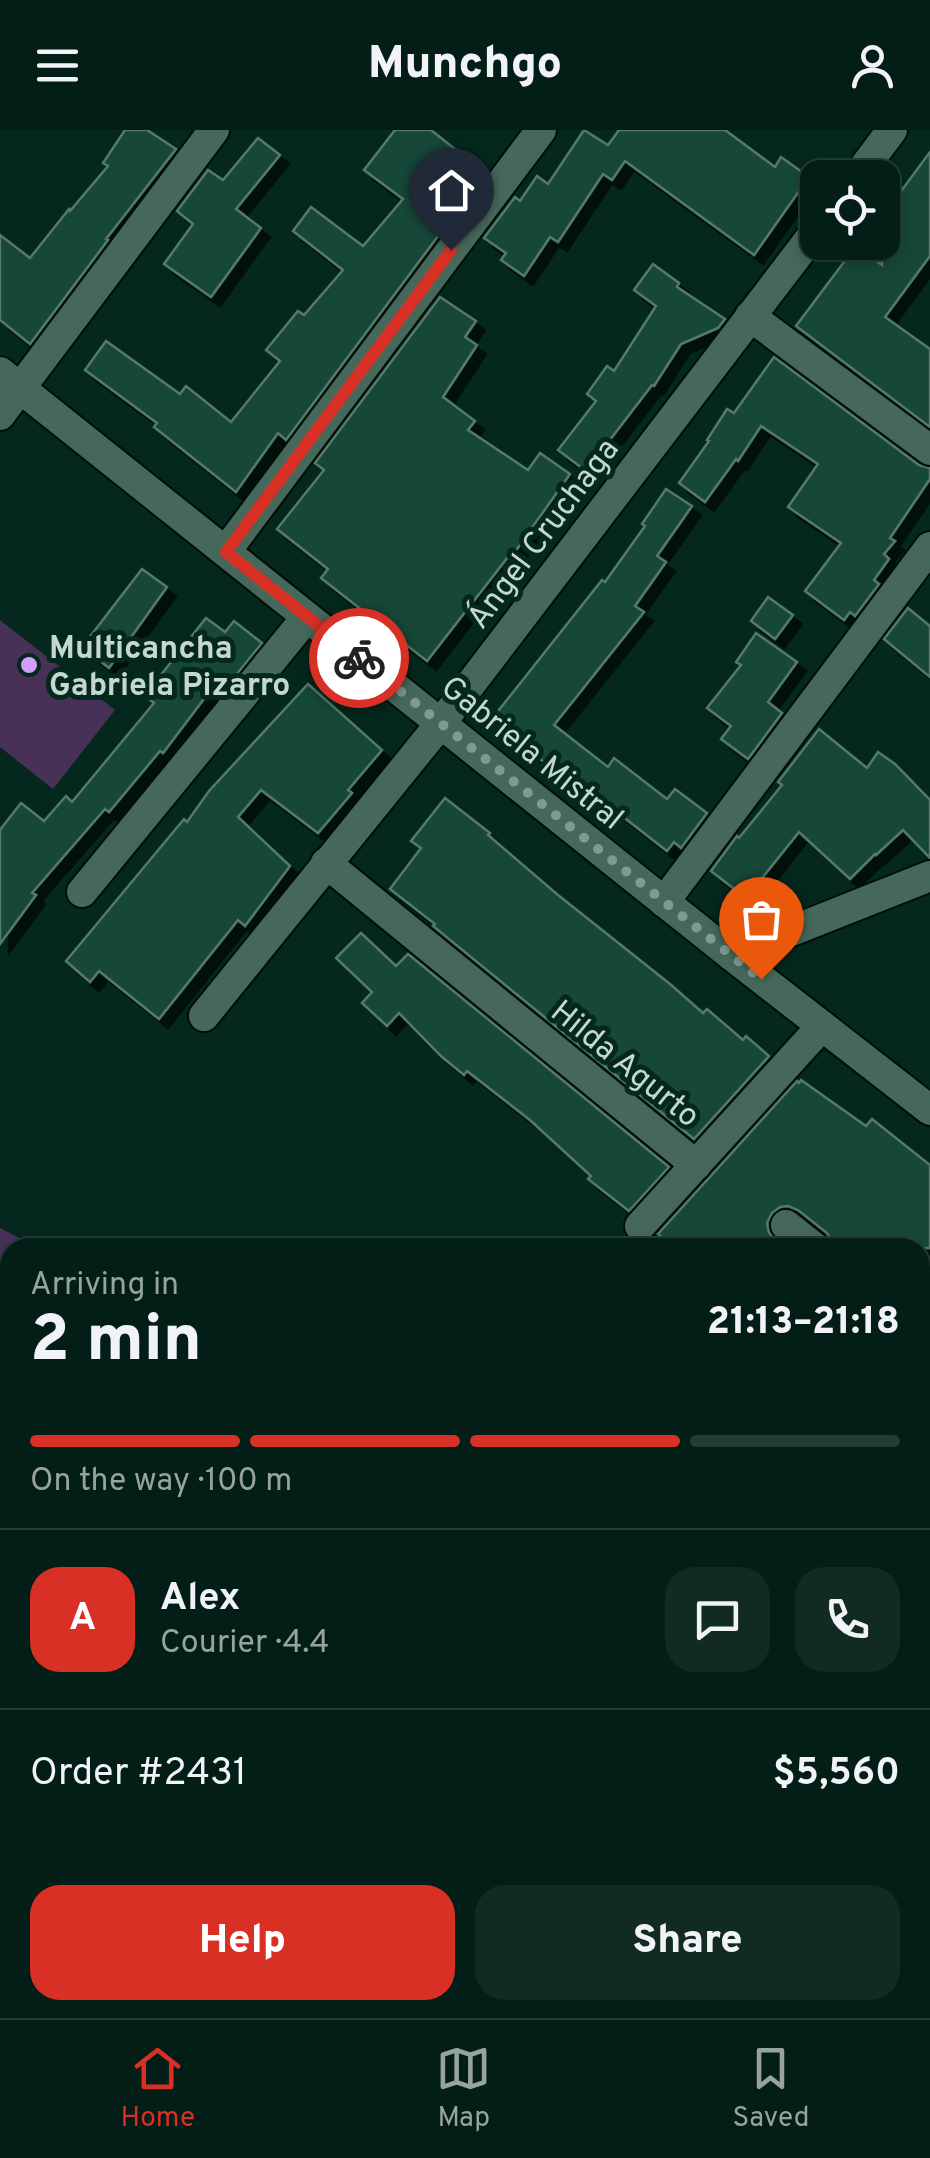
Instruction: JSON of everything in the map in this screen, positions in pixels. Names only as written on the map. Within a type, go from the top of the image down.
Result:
[{"type":"street","points":[[226,552],[541,130]]},
{"type":"street","points":[[870,160],[892,130]]},
{"type":"street","points":[[0,415],[10,381],[199,135]]},
{"type":"street","name":"Ángel Cruchaga","points":[[204,1016],[440,724],[800,251]]},
{"type":"street","points":[[750,316],[930,450]]},
{"type":"street","name":"Gabriela Mistral","points":[[10,381],[930,1110]]},
{"type":"street","points":[[664,902],[930,547]]},
{"type":"street","points":[[82,892],[307,617]]},
{"type":"street","name":"Hilda Agurto","points":[[326,864],[696,1164]]},
{"type":"street","points":[[730,955],[930,876]]},
{"type":"street","points":[[640,1226],[822,1026]]},
{"type":"street","points":[[786,1225],[803,1238]]},
{"type":"shaded area","name":"Multicancha Gabriela Pizarro","points":[[0,620],[115,710],[53,789],[0,747]]},
{"type":"shaded area","points":[[0,1228],[19,1238],[0,1238]]},
{"type":"building","points":[[125,130],[147,130],[176,149],[30,344],[0,320],[0,235],[30,258],[108,166],[103,163]]},
{"type":"building","points":[[395,130],[431,130],[485,173],[286,440],[278,433],[236,492],[154,427],[157,423],[85,370],[106,341],[180,394],[186,386],[231,422],[280,361],[266,350],[298,311],[304,315],[343,270],[293,231],[311,207],[363,246],[403,199],[364,170]]},
{"type":"building","points":[[584,130],[608,145],[619,130],[725,130],[775,167],[781,157],[800,171],[800,190],[754,255],[625,161],[612,180],[603,174],[558,242],[550,237],[524,276],[501,260],[506,253],[484,238],[515,197],[520,201],[537,176],[548,184]]},
{"type":"building","points":[[258,138],[280,155],[236,209],[261,228],[211,297],[164,264],[193,224],[177,211],[208,170],[223,180]]},
{"type":"building","points":[[930,152],[930,256],[885,317],[930,349],[930,427],[796,326],[846,260],[875,260],[882,265],[882,260],[900,260],[900,193]]},
{"type":"building","points":[[653,264],[679,283],[677,287],[725,319],[718,328],[681,344],[654,386],[586,471],[558,450],[596,401],[587,394],[607,366],[614,371],[656,306],[634,290]]},
{"type":"building","points":[[440,297],[476,321],[465,337],[477,345],[443,397],[475,421],[468,430],[528,470],[540,453],[570,474],[510,559],[427,661],[321,578],[328,569],[277,529],[324,470],[315,463]]},
{"type":"building","points":[[774,357],[919,465],[930,468],[930,479],[890,538],[895,541],[884,554],[889,559],[874,580],[879,584],[855,616],[850,612],[844,620],[805,591],[841,543],[788,507],[818,464],[761,426],[705,502],[679,483],[727,409],[734,413]]},
{"type":"building","points":[[666,489],[692,506],[657,556],[666,562],[635,606],[644,612],[554,725],[608,767],[614,758],[667,799],[675,789],[707,813],[681,848],[674,842],[667,851],[491,720],[602,580],[605,582]]},
{"type":"building","points":[[142,569],[167,587],[109,668],[82,647]]},
{"type":"building","points":[[768,597],[793,615],[775,639],[751,621]]},
{"type":"building","points":[[908,608],[930,626],[930,677],[884,639]]},
{"type":"building","points":[[206,618],[225,632],[234,621],[262,643],[227,686],[219,679],[163,753],[160,751],[109,812],[105,809],[32,893],[36,895],[0,944],[0,830],[21,803],[44,821],[66,796],[72,802],[154,703],[145,695]]},
{"type":"building","points":[[756,633],[797,662],[768,702],[782,713],[748,759],[721,739],[731,726],[707,708],[741,665],[736,662]]},
{"type":"building","points":[[308,684],[382,750],[348,790],[352,793],[318,833],[261,790],[238,817],[290,866],[245,926],[238,920],[159,1019],[99,971],[90,982],[66,961],[184,819],[187,822],[209,791]]},
{"type":"building","points":[[819,729],[867,768],[878,752],[930,800],[930,858],[903,830],[850,879],[799,832],[746,898],[711,871],[782,785],[778,782]]},
{"type":"building","points":[[445,798],[703,1013],[707,1009],[769,1056],[694,1139],[390,889],[421,848],[411,841]]},
{"type":"building","points":[[361,933],[396,966],[408,954],[669,1167],[629,1211],[588,1179],[591,1176],[530,1120],[467,1071],[464,1075],[441,1056],[399,1013],[387,1026],[362,1003],[372,992],[336,958]]},
{"type":"building","points":[[801,1080],[866,1126],[872,1119],[930,1165],[930,1238],[831,1238],[788,1206],[772,1213],[767,1223],[774,1238],[663,1238],[658,1234],[797,1081]]},
{"type":"way so far","points":[[359,658],[761,979]]},
{"type":"place","name":"Multicancha Gabriela Pizarro","points":[[29,665]]},
{"type":"route","points":[[359,658],[226,552],[451,250]]}]
